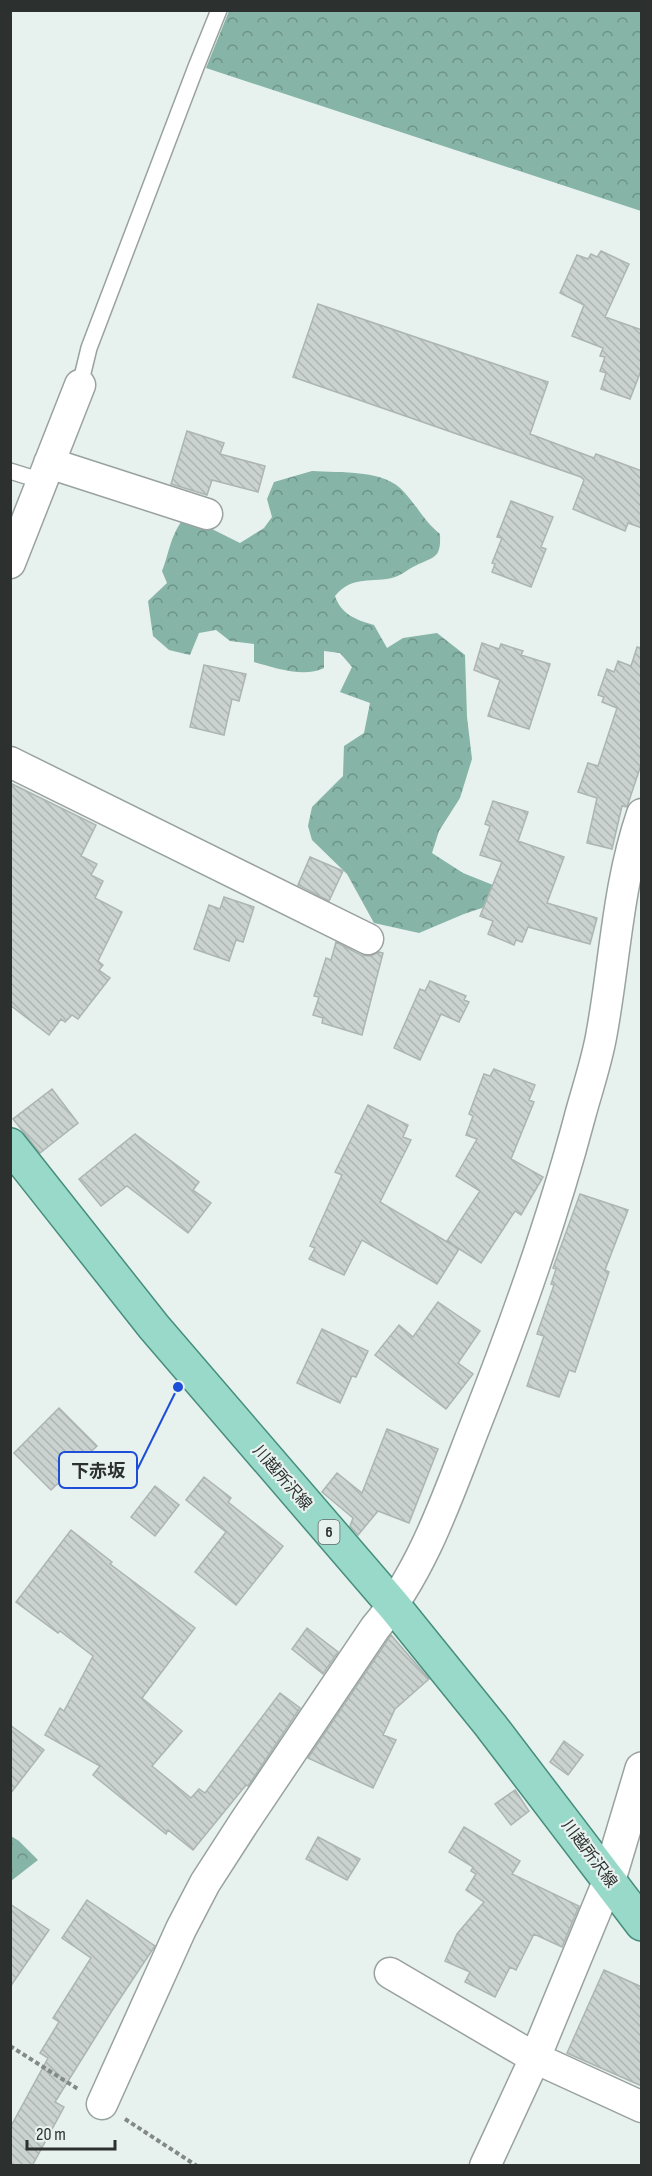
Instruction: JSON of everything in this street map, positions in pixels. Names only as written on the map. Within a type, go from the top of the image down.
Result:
[{"type":"main road","name":"川越所沢線","points":[[10,1145],[154,1328],[394,1606],[491,1726],[642,1924]]},
{"type":"street","points":[[10,563],[80,385]]},
{"type":"street","points":[[46,472],[207,514]]},
{"type":"street","points":[[10,762],[368,939]]},
{"type":"street","points":[[102,2104],[181,1929],[205,1884],[368,1638],[394,1606],[415,1569],[451,1486],[509,1339],[567,1163],[601,1038],[617,918],[630,848],[642,814]]},
{"type":"street","points":[[485,2166],[535,2058],[609,1879],[642,1769]]},
{"type":"street","points":[[390,1973],[535,2058],[642,2107]]},
{"type":"lane","points":[[80,385],[89,348],[219,10]]},
{"type":"lane","points":[[10,471],[46,472]]},
{"type":"path","points":[[10,2046],[197,2166]]},
{"type":"green space","points":[[229,11],[641,11],[641,211],[206,68]]},
{"type":"green space","points":[[312,471],[348,472],[386,479],[404,492],[440,534],[438,552],[432,558],[395,577],[356,582],[342,589],[335,596],[345,612],[374,625],[387,648],[403,638],[437,633],[465,655],[467,717],[472,759],[460,798],[439,831],[432,853],[463,873],[498,887],[488,906],[419,933],[374,923],[347,874],[312,840],[308,826],[312,807],[343,776],[344,746],[364,733],[370,703],[340,692],[352,667],[340,653],[324,651],[324,668],[299,672],[254,662],[254,644],[230,641],[216,630],[199,633],[190,655],[169,650],[153,636],[148,601],[167,583],[162,571],[172,540],[181,522],[192,519],[240,543],[264,528],[272,517],[267,499],[274,482]]},
{"type":"green space","points":[[11,1836],[38,1860],[11,1881]]},
{"type":"building","points":[[601,251],[629,264],[605,317],[642,330],[642,368],[630,399],[601,389],[606,373],[600,371],[605,357],[600,356],[603,348],[572,336],[584,305],[560,293],[577,255],[588,259],[591,254],[597,257]]},
{"type":"building","points":[[318,304],[548,382],[530,434],[594,458],[596,454],[642,471],[642,528],[628,523],[625,531],[573,509],[584,480],[581,477],[293,377]]},
{"type":"building","points":[[187,431],[224,443],[220,454],[265,466],[258,492],[212,480],[207,495],[171,484]]},
{"type":"building","points":[[511,501],[553,517],[541,547],[546,549],[531,587],[492,572],[495,564],[492,563],[502,538],[497,537]]},
{"type":"building","points":[[482,643],[499,649],[501,644],[523,651],[521,655],[550,664],[529,729],[488,716],[500,680],[474,670]]},
{"type":"building","points":[[637,647],[642,648],[642,762],[627,807],[622,806],[612,849],[587,843],[597,798],[578,792],[588,763],[598,766],[617,708],[602,702],[604,697],[598,695],[607,669],[614,672],[618,661],[631,666]]},
{"type":"building","points":[[204,665],[246,674],[239,701],[232,699],[224,735],[190,727]]},
{"type":"building","points":[[10,783],[96,825],[81,856],[97,864],[91,875],[103,881],[95,898],[122,912],[98,961],[103,965],[99,970],[110,978],[78,1019],[72,1015],[65,1022],[61,1019],[49,1035],[10,1005]]},
{"type":"building","points":[[493,801],[528,812],[518,841],[564,857],[547,903],[597,918],[590,944],[528,927],[522,942],[516,940],[514,945],[488,934],[493,921],[480,916],[502,862],[480,855],[490,826],[485,824]]},
{"type":"building","points":[[310,857],[343,871],[329,901],[298,885]]},
{"type":"building","points":[[224,897],[254,907],[243,942],[236,940],[229,961],[194,949],[209,905],[220,909]]},
{"type":"building","points":[[336,942],[361,955],[370,956],[379,952],[383,953],[362,1035],[322,1023],[323,1018],[313,1015],[319,997],[314,996],[326,958],[331,960]]},
{"type":"building","points":[[430,981],[466,996],[464,1000],[469,1002],[459,1022],[441,1014],[420,1060],[394,1048],[420,989],[425,991]]},
{"type":"building","points":[[494,1069],[535,1085],[529,1100],[534,1102],[511,1159],[543,1177],[521,1215],[515,1211],[481,1263],[447,1241],[480,1191],[456,1176],[477,1139],[466,1135],[473,1116],[469,1114],[484,1074],[490,1076]]},
{"type":"building","points":[[52,1089],[78,1123],[40,1153],[13,1119]]},
{"type":"building","points":[[368,1105],[408,1125],[403,1137],[411,1140],[380,1202],[459,1249],[437,1284],[362,1240],[344,1275],[309,1259],[315,1248],[310,1246],[342,1175],[335,1172]]},
{"type":"building","points":[[135,1134],[199,1182],[193,1190],[211,1203],[188,1233],[127,1186],[101,1206],[79,1179]]},
{"type":"building","points":[[580,1194],[628,1210],[605,1270],[609,1272],[575,1372],[569,1370],[559,1397],[527,1386],[544,1336],[537,1334],[554,1285],[551,1284],[556,1269],[553,1268]]},
{"type":"building","points":[[438,1302],[480,1331],[458,1363],[473,1374],[446,1409],[375,1355],[399,1325],[413,1337]]},
{"type":"building","points":[[322,1329],[368,1351],[356,1377],[352,1376],[340,1403],[297,1383]]},
{"type":"building","points":[[59,1408],[97,1446],[51,1490],[14,1453]]},
{"type":"building","points":[[387,1429],[438,1449],[409,1523],[378,1511],[358,1535],[350,1526],[353,1518],[322,1492],[337,1473],[362,1493]]},
{"type":"building","points":[[204,1477],[231,1498],[228,1502],[283,1546],[236,1605],[195,1572],[226,1532],[186,1500]]},
{"type":"building","points":[[155,1486],[179,1505],[155,1536],[131,1517]]},
{"type":"building","points":[[71,1530],[112,1562],[110,1564],[195,1628],[142,1698],[182,1731],[152,1766],[191,1798],[199,1789],[205,1793],[280,1693],[300,1708],[248,1786],[246,1785],[193,1850],[168,1830],[166,1834],[93,1775],[100,1766],[45,1735],[60,1708],[64,1711],[93,1656],[16,1602]]},
{"type":"building","points":[[307,1628],[338,1652],[323,1674],[292,1649]]},
{"type":"building","points":[[391,1635],[429,1679],[395,1709],[383,1735],[396,1740],[373,1788],[308,1758]]},
{"type":"building","points":[[10,1725],[44,1750],[10,1794]]},
{"type":"building","points":[[564,1741],[583,1755],[568,1775],[550,1762]]},
{"type":"building","points":[[515,1790],[529,1811],[511,1825],[495,1804]]},
{"type":"building","points":[[464,1827],[520,1861],[512,1874],[579,1906],[562,1947],[534,1934],[516,1970],[510,1967],[495,1997],[465,1982],[470,1972],[445,1961],[457,1934],[484,1902],[466,1890],[476,1874],[471,1871],[473,1867],[449,1852]]},
{"type":"building","points":[[318,1837],[360,1859],[347,1880],[306,1859]]},
{"type":"building","points":[[87,1900],[155,1946],[55,2102],[64,2107],[32,2166],[10,2166],[10,2128],[48,2058],[40,2053],[59,2022],[53,2018],[91,1958],[62,1938]]},
{"type":"building","points":[[10,1904],[49,1930],[10,1987]]},
{"type":"building","points":[[604,1970],[642,1987],[642,2086],[567,2053]]},
{"type":"place","name":"下赤坂","points":[[178,1387]]}]
